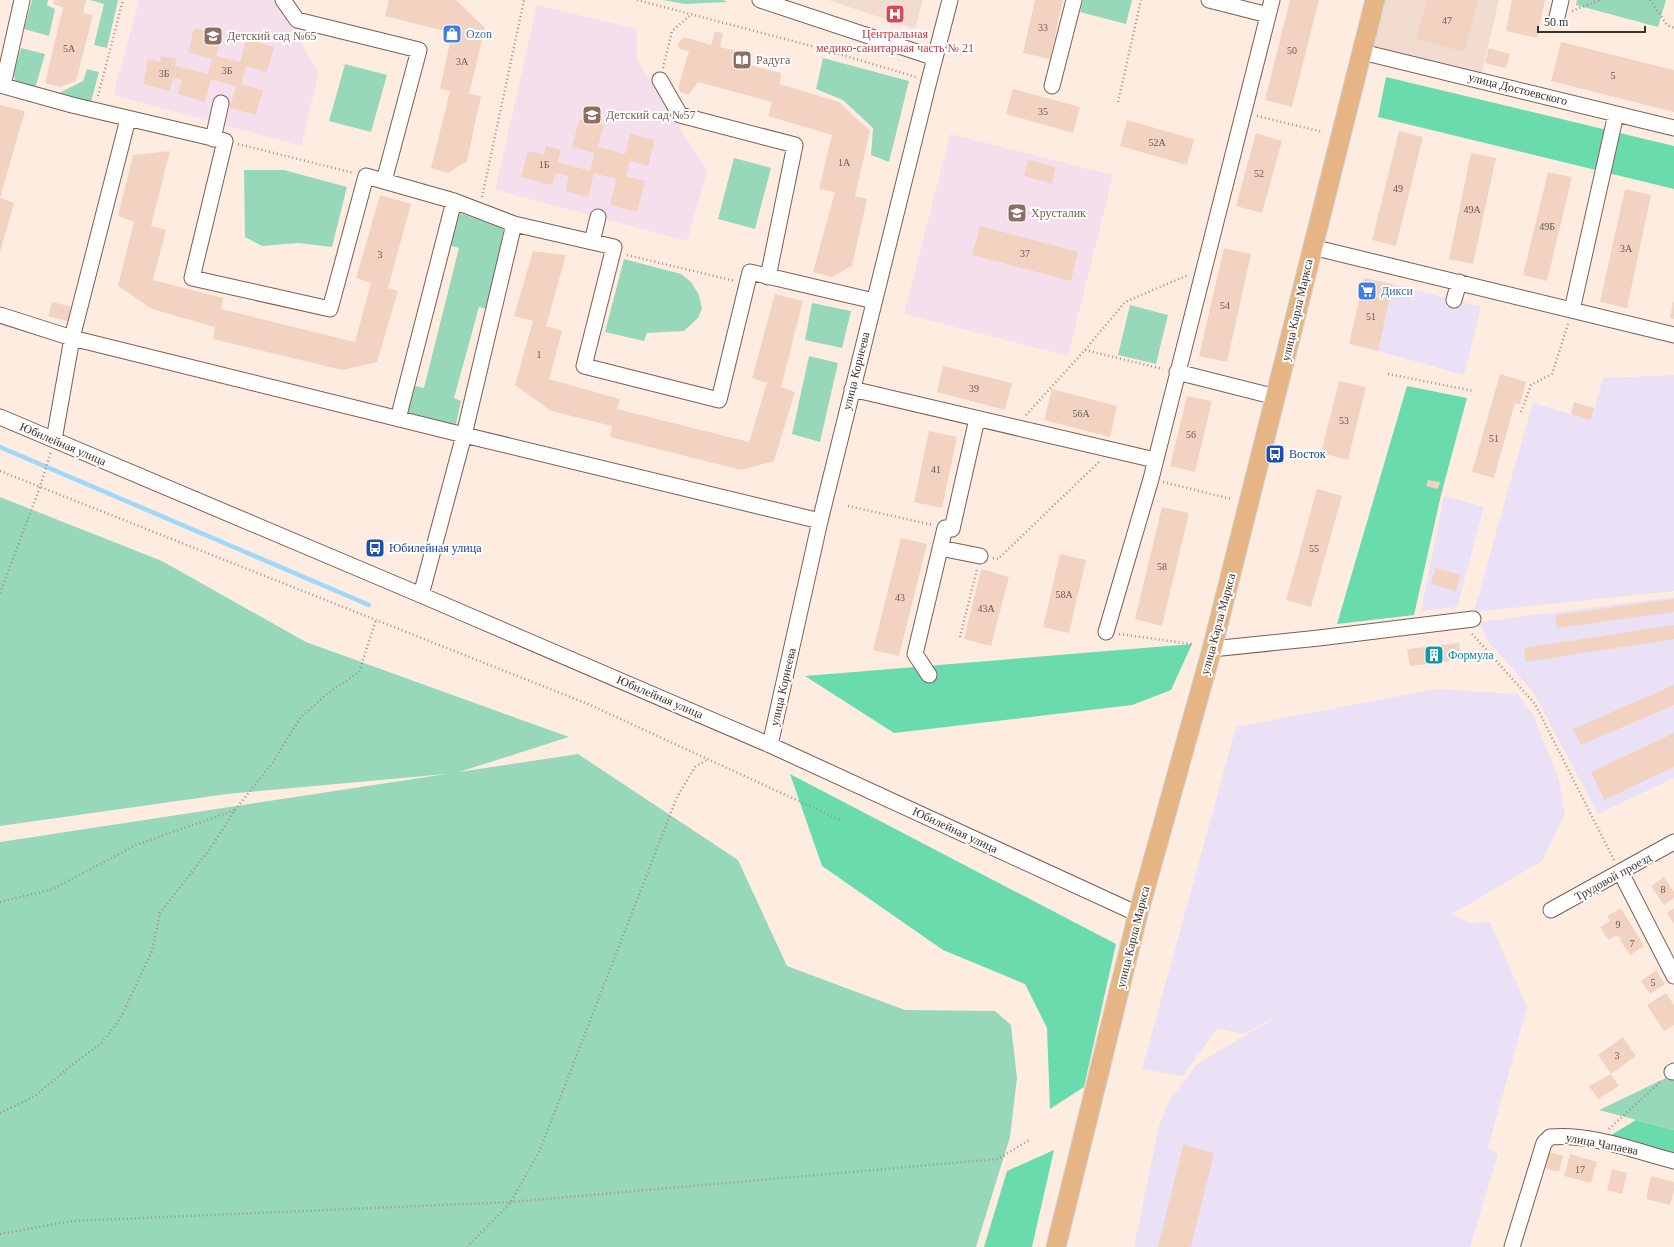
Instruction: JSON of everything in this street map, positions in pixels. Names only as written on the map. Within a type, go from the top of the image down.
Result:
[{"type":"main road","name":"улица Карла Маркса","points":[[1056,1247],[1138,914],[1212,649],[1375,0]]},
{"type":"street","points":[[22,0],[1,85],[128,119],[219,140]]},
{"type":"street","points":[[284,0],[297,20],[419,50],[384,181]]},
{"type":"street","points":[[760,0],[935,58]]},
{"type":"street","name":"улица Корнеева","points":[[770,745],[820,520],[950,0]]},
{"type":"street","points":[[1052,86],[1074,0]]},
{"type":"street","points":[[1209,0],[1268,15]]},
{"type":"street","points":[[1106,632],[1151,479],[1272,0]]},
{"type":"street","points":[[1557,18],[1561,0]]},
{"type":"street","name":"улица Достоевского","points":[[1362,52],[1674,128]]},
{"type":"street","points":[[660,80],[680,115],[795,145],[768,277]]},
{"type":"street","points":[[221,103],[219,140],[192,278],[330,309],[366,176],[454,201],[514,224],[614,247],[584,366],[719,400],[750,272],[874,301]]},
{"type":"street","points":[[1572,310],[1616,114]]},
{"type":"street","points":[[54,440],[72,338],[128,119]]},
{"type":"street","points":[[398,419],[454,201]]},
{"type":"street","points":[[592,242],[598,217]]},
{"type":"street","points":[[421,595],[464,435],[514,224]]},
{"type":"street","points":[[1312,247],[1674,335]]},
{"type":"street","points":[[1454,300],[1459,282]]},
{"type":"street","points":[[0,315],[72,338],[398,419],[820,520]]},
{"type":"street","points":[[1177,372],[1276,397]]},
{"type":"street","points":[[852,389],[1111,451],[1155,460]]},
{"type":"street","name":"Юбилейная улица","points":[[0,417],[421,595],[770,745],[1138,914]]},
{"type":"street","points":[[929,675],[915,654],[945,528],[952,529],[977,419]]},
{"type":"street","points":[[940,548],[980,556]]},
{"type":"street","points":[[1212,649],[1320,638],[1466,619]]},
{"type":"street","name":"Трудовой проезд","points":[[1551,910],[1621,873],[1674,842]]},
{"type":"street","points":[[1621,873],[1674,976]]},
{"type":"street","name":"улица Чапаева","points":[[1512,1247],[1544,1144],[1550,1137],[1568,1135],[1674,1161]]},
{"type":"path","points":[[94,110],[123,0]]},
{"type":"path","points":[[480,210],[524,0]]},
{"type":"path","points":[[637,0],[819,48],[918,78]]},
{"type":"path","points":[[1118,102],[1141,0]]},
{"type":"path","points":[[1557,18],[1600,0]]},
{"type":"path","points":[[1650,0],[1667,25],[1674,28]]},
{"type":"path","points":[[660,80],[672,31],[692,14]]},
{"type":"path","points":[[1243,112],[1323,132]]},
{"type":"path","points":[[219,140],[366,176]]},
{"type":"path","points":[[612,252],[747,284]]},
{"type":"path","points":[[1014,428],[1085,350],[1125,302],[1203,269]]},
{"type":"path","points":[[1520,412],[1531,385],[1552,374],[1572,310]]},
{"type":"path","points":[[1085,350],[1177,372]]},
{"type":"path","points":[[1388,374],[1474,391]]},
{"type":"path","points":[[960,637],[980,556],[998,559],[1111,451]]},
{"type":"path","points":[[0,593],[40,487],[49,458]]},
{"type":"path","points":[[0,470],[588,704],[840,820]]},
{"type":"path","points":[[1151,479],[1231,499]]},
{"type":"path","points":[[848,506],[945,528]]},
{"type":"path","points":[[1466,619],[1535,704],[1621,873]]},
{"type":"path","points":[[0,1113],[35,1096],[78,1060],[101,1044],[120,1019],[152,951],[160,913],[212,846],[235,810],[273,762],[301,717],[328,693],[359,672],[376,620]]},
{"type":"path","points":[[1106,632],[1192,644]]},
{"type":"path","points":[[467,1247],[511,1202],[539,1152],[677,797],[695,767],[708,759]]},
{"type":"path","points":[[0,902],[53,889],[136,845],[235,810]]},
{"type":"path","points":[[1597,1141],[1673,1071]]},
{"type":"path","points":[[0,1234],[72,1221],[511,1202],[998,1159],[1029,1140]]},
{"type":"shaded area","name":"Детский сад №65","points":[[139,0],[276,0],[319,73],[301,146],[113,95]]},
{"type":"shaded area","name":"Центральная медико-санитарная часть № 21","points":[[828,0],[923,0],[915,29]]},
{"type":"shaded area","points":[[1382,0],[1499,0],[1481,76],[1369,47]]},
{"type":"shaded area","name":"Детский сад №57","points":[[537,5],[637,29],[637,59],[707,171],[687,241],[495,190]]},
{"type":"shaded area","name":"Хрусталик","points":[[950,134],[1113,175],[1068,356],[904,314]]},
{"type":"shaded area","points":[[1393,284],[1481,307],[1464,375],[1378,351]]},
{"type":"shaded area","points":[[1674,375],[1674,591],[1474,612],[1533,403],[1591,420],[1603,378]]},
{"type":"shaded area","points":[[1444,496],[1484,507],[1457,607],[1421,611]]},
{"type":"shaded area","points":[[1674,597],[1674,778],[1598,814],[1533,692],[1486,639],[1480,622]]},
{"type":"shaded area","points":[[1436,689],[1518,694],[1535,718],[1559,780],[1565,814],[1542,861],[1452,914],[1469,923],[1490,922],[1527,1007],[1488,1148],[1498,1154],[1470,1247],[1134,1247],[1159,1126],[1169,1102],[1197,1064],[1276,1017],[1243,1034],[1217,1028],[1183,1076],[1142,1069],[1236,727]]},
{"type":"green space","points":[[32,0],[48,0],[47,5],[55,9],[49,36],[24,29]]},
{"type":"green space","points":[[90,0],[118,0],[107,48],[94,45],[104,4]]},
{"type":"green space","points":[[663,0],[723,0],[728,2],[685,4]]},
{"type":"green space","points":[[1083,0],[1132,0],[1126,24],[1080,12]]},
{"type":"green space","points":[[1577,0],[1666,0],[1658,27],[1576,5]]},
{"type":"green space","points":[[21,48],[45,54],[35,89],[16,82],[13,73]]},
{"type":"green space","points":[[823,58],[909,81],[889,162],[871,155],[873,128],[843,100],[816,89]]},
{"type":"green space","points":[[345,64],[387,75],[371,132],[329,121]]},
{"type":"green space","points":[[87,69],[99,72],[91,102],[59,93],[83,81]]},
{"type":"green space","points":[[1386,77],[1674,146],[1674,189],[1378,117]]},
{"type":"green space","points":[[734,158],[771,168],[755,229],[718,219]]},
{"type":"green space","points":[[244,170],[284,170],[347,187],[332,247],[298,243],[262,246],[245,237]]},
{"type":"green space","points":[[460,213],[504,228],[488,309],[479,307],[454,398],[461,401],[456,424],[449,427],[410,417],[406,413],[415,386],[424,388],[459,248],[448,245]]},
{"type":"green space","points":[[624,259],[681,274],[691,282],[699,295],[702,309],[698,318],[684,331],[647,333],[644,341],[605,332]]},
{"type":"green space","points":[[812,303],[851,311],[842,348],[805,340]]},
{"type":"green space","points":[[1130,305],[1168,315],[1156,364],[1118,355]]},
{"type":"green space","points":[[809,356],[838,363],[820,442],[792,434]]},
{"type":"green space","points":[[1407,386],[1467,398],[1441,495],[1414,615],[1337,624]]},
{"type":"green space","points":[[0,497],[162,561],[306,642],[569,737],[459,772],[578,754],[738,860],[787,966],[905,1010],[995,1011],[1011,1025],[1017,1078],[1010,1137],[976,1247],[0,1247],[0,842],[446,774],[227,794],[0,826]]},
{"type":"green space","points":[[1192,644],[1171,690],[1132,705],[894,733],[805,676]]},
{"type":"green space","points":[[790,774],[1116,944],[1084,1087],[1050,1109],[1047,1028],[1025,984],[943,950],[822,866]]},
{"type":"green space","points":[[1674,1074],[1674,1130],[1599,1110]]},
{"type":"green space","points":[[1636,1120],[1674,1130],[1674,1155],[1608,1137]]},
{"type":"green space","points":[[1054,1150],[1032,1247],[984,1247],[1007,1171]]},
{"type":"building","points":[[54,0],[86,0],[83,13],[93,15],[76,81],[60,87],[45,83],[63,7],[53,4]]},
{"type":"building","points":[[385,0],[456,0],[485,28],[469,94],[481,96],[467,161],[448,173],[431,168],[450,91],[440,89],[452,33],[385,16],[389,1]]},
{"type":"building","points":[[1035,0],[1063,0],[1050,59],[1023,53]]},
{"type":"building","points":[[1290,0],[1319,0],[1292,107],[1265,100]]},
{"type":"building","points":[[1427,0],[1478,0],[1464,52],[1416,39]]},
{"type":"building","points":[[1512,0],[1545,0],[1537,38],[1506,31]]},
{"type":"building","points":[[194,28],[222,35],[216,56],[240,62],[246,39],[274,47],[267,72],[246,66],[241,84],[263,90],[256,115],[230,108],[236,86],[211,79],[205,102],[178,94],[182,80],[173,78],[170,91],[143,84],[148,59],[160,62],[161,56],[177,59],[175,66],[208,74],[212,59],[188,52]]},
{"type":"building","points":[[715,32],[723,33],[720,47],[752,55],[750,65],[781,73],[780,84],[839,102],[870,131],[855,196],[867,199],[852,266],[831,277],[813,272],[835,192],[819,189],[832,135],[768,116],[772,102],[698,82],[689,94],[681,92],[678,88],[689,51],[680,49],[678,47],[678,43],[684,37],[711,45]]},
{"type":"building","points":[[1561,42],[1674,70],[1674,112],[1551,81]]},
{"type":"building","points":[[1489,48],[1510,54],[1506,68],[1485,63]]},
{"type":"building","points":[[1013,89],[1080,107],[1073,133],[1006,114]]},
{"type":"building","points":[[0,105],[25,111],[0,198]]},
{"type":"building","points":[[579,119],[604,125],[598,147],[625,154],[630,134],[655,140],[648,166],[630,161],[626,176],[645,181],[637,212],[610,205],[616,179],[594,173],[588,197],[565,191],[569,176],[556,173],[552,185],[521,177],[528,151],[544,155],[546,146],[561,150],[558,162],[590,171],[595,153],[572,147]]},
{"type":"building","points":[[1127,120],[1194,139],[1187,165],[1120,146]]},
{"type":"building","points":[[1399,131],[1423,137],[1396,246],[1372,240]]},
{"type":"building","points":[[1256,133],[1282,141],[1262,213],[1236,206]]},
{"type":"building","points":[[170,151],[151,226],[166,230],[153,280],[223,298],[221,309],[355,342],[371,283],[356,278],[380,195],[411,204],[388,288],[398,291],[377,362],[342,370],[213,339],[215,327],[152,309],[118,286],[134,222],[118,216],[133,155]]},
{"type":"building","points":[[1471,153],[1496,158],[1473,264],[1449,259]]},
{"type":"building","points":[[1028,160],[1056,167],[1052,184],[1024,176]]},
{"type":"building","points":[[1548,172],[1572,177],[1547,281],[1523,275]]},
{"type":"building","points":[[1625,189],[1651,195],[1627,308],[1600,302]]},
{"type":"building","points":[[0,198],[14,203],[0,252]]},
{"type":"building","points":[[980,226],[1078,252],[1071,281],[972,255]]},
{"type":"building","points":[[1224,248],[1251,254],[1227,362],[1199,356]]},
{"type":"building","points":[[533,251],[566,255],[546,326],[562,331],[549,379],[620,399],[617,409],[749,442],[767,383],[752,378],[775,294],[803,301],[781,387],[795,392],[774,461],[741,470],[610,437],[612,426],[551,411],[515,385],[533,321],[514,316]]},
{"type":"building","points":[[1364,278],[1393,284],[1378,351],[1349,344]]},
{"type":"building","points":[[52,302],[73,307],[70,322],[48,316]]},
{"type":"building","points":[[1674,302],[1674,319],[1670,318]]},
{"type":"building","points":[[943,366],[1012,383],[1005,410],[937,392]]},
{"type":"building","points":[[1500,374],[1526,382],[1520,404],[1515,403],[1494,478],[1472,472]]},
{"type":"building","points":[[1339,381],[1366,387],[1348,460],[1321,453]]},
{"type":"building","points":[[1052,389],[1117,406],[1110,437],[1044,420]]},
{"type":"building","points":[[1187,396],[1212,401],[1195,472],[1170,466]]},
{"type":"building","points":[[1574,402],[1594,408],[1591,420],[1571,414]]},
{"type":"building","points":[[929,431],[957,437],[942,508],[914,502]]},
{"type":"building","points":[[1428,480],[1440,482],[1438,489],[1426,486]]},
{"type":"building","points":[[1317,489],[1342,496],[1311,607],[1286,600]]},
{"type":"building","points":[[1162,507],[1189,513],[1162,626],[1135,619]]},
{"type":"building","points":[[901,538],[927,544],[899,656],[873,650]]},
{"type":"building","points":[[1060,554],[1086,560],[1069,633],[1043,627]]},
{"type":"building","points":[[1435,568],[1461,575],[1456,591],[1431,584]]},
{"type":"building","points":[[981,569],[1009,577],[991,646],[964,639]]},
{"type":"building","points":[[1674,599],[1674,612],[1557,628],[1555,615]]},
{"type":"building","points":[[1674,625],[1674,639],[1525,662],[1524,648]]},
{"type":"building","name":"Формула","points":[[1459,643],[1461,660],[1410,666],[1407,649]]},
{"type":"building","points":[[1674,685],[1674,705],[1581,745],[1573,729]]},
{"type":"building","points":[[1674,733],[1674,767],[1604,800],[1591,772]]},
{"type":"building","points":[[1664,877],[1674,892],[1674,898],[1664,905],[1651,886]]},
{"type":"building","points":[[1621,908],[1644,946],[1630,955],[1620,940],[1626,936],[1620,939],[1618,935],[1608,940],[1600,927],[1610,921],[1607,916]]},
{"type":"building","points":[[1674,908],[1674,924],[1667,913]]},
{"type":"building","points":[[1656,970],[1665,984],[1650,994],[1641,981]]},
{"type":"building","points":[[1666,993],[1674,1005],[1674,1025],[1664,1031],[1647,1005]]},
{"type":"building","points":[[1623,1037],[1636,1056],[1611,1074],[1598,1055]]},
{"type":"building","points":[[1611,1074],[1619,1086],[1598,1099],[1589,1086]]},
{"type":"building","points":[[1183,1145],[1214,1153],[1191,1247],[1158,1247]]},
{"type":"building","points":[[1549,1152],[1563,1156],[1559,1172],[1545,1168]]},
{"type":"building","points":[[1570,1154],[1597,1162],[1591,1183],[1564,1176]]},
{"type":"building","points":[[1612,1169],[1627,1173],[1622,1194],[1607,1190]]},
{"type":"building","points":[[1651,1176],[1674,1182],[1674,1190],[1670,1205],[1646,1199]]},
{"type":"waterway","points":[[0,447],[369,605]]},
{"type":"place","name":"Центральная медико-санитарная часть № 21","points":[[895,14]]},
{"type":"place","name":"Ozon","points":[[452,34]]},
{"type":"place","name":"Детский сад №65","points":[[213,36]]},
{"type":"place","name":"Радуга","points":[[742,60]]},
{"type":"place","name":"Детский сад №57","points":[[592,115]]},
{"type":"place","name":"Хрусталик","points":[[1017,213]]},
{"type":"place","name":"Дикси","points":[[1367,291]]},
{"type":"place","name":"Восток","points":[[1275,454]]},
{"type":"place","name":"Юбилейная улица","points":[[375,548]]},
{"type":"place","name":"Формула","points":[[1434,655]]}]
